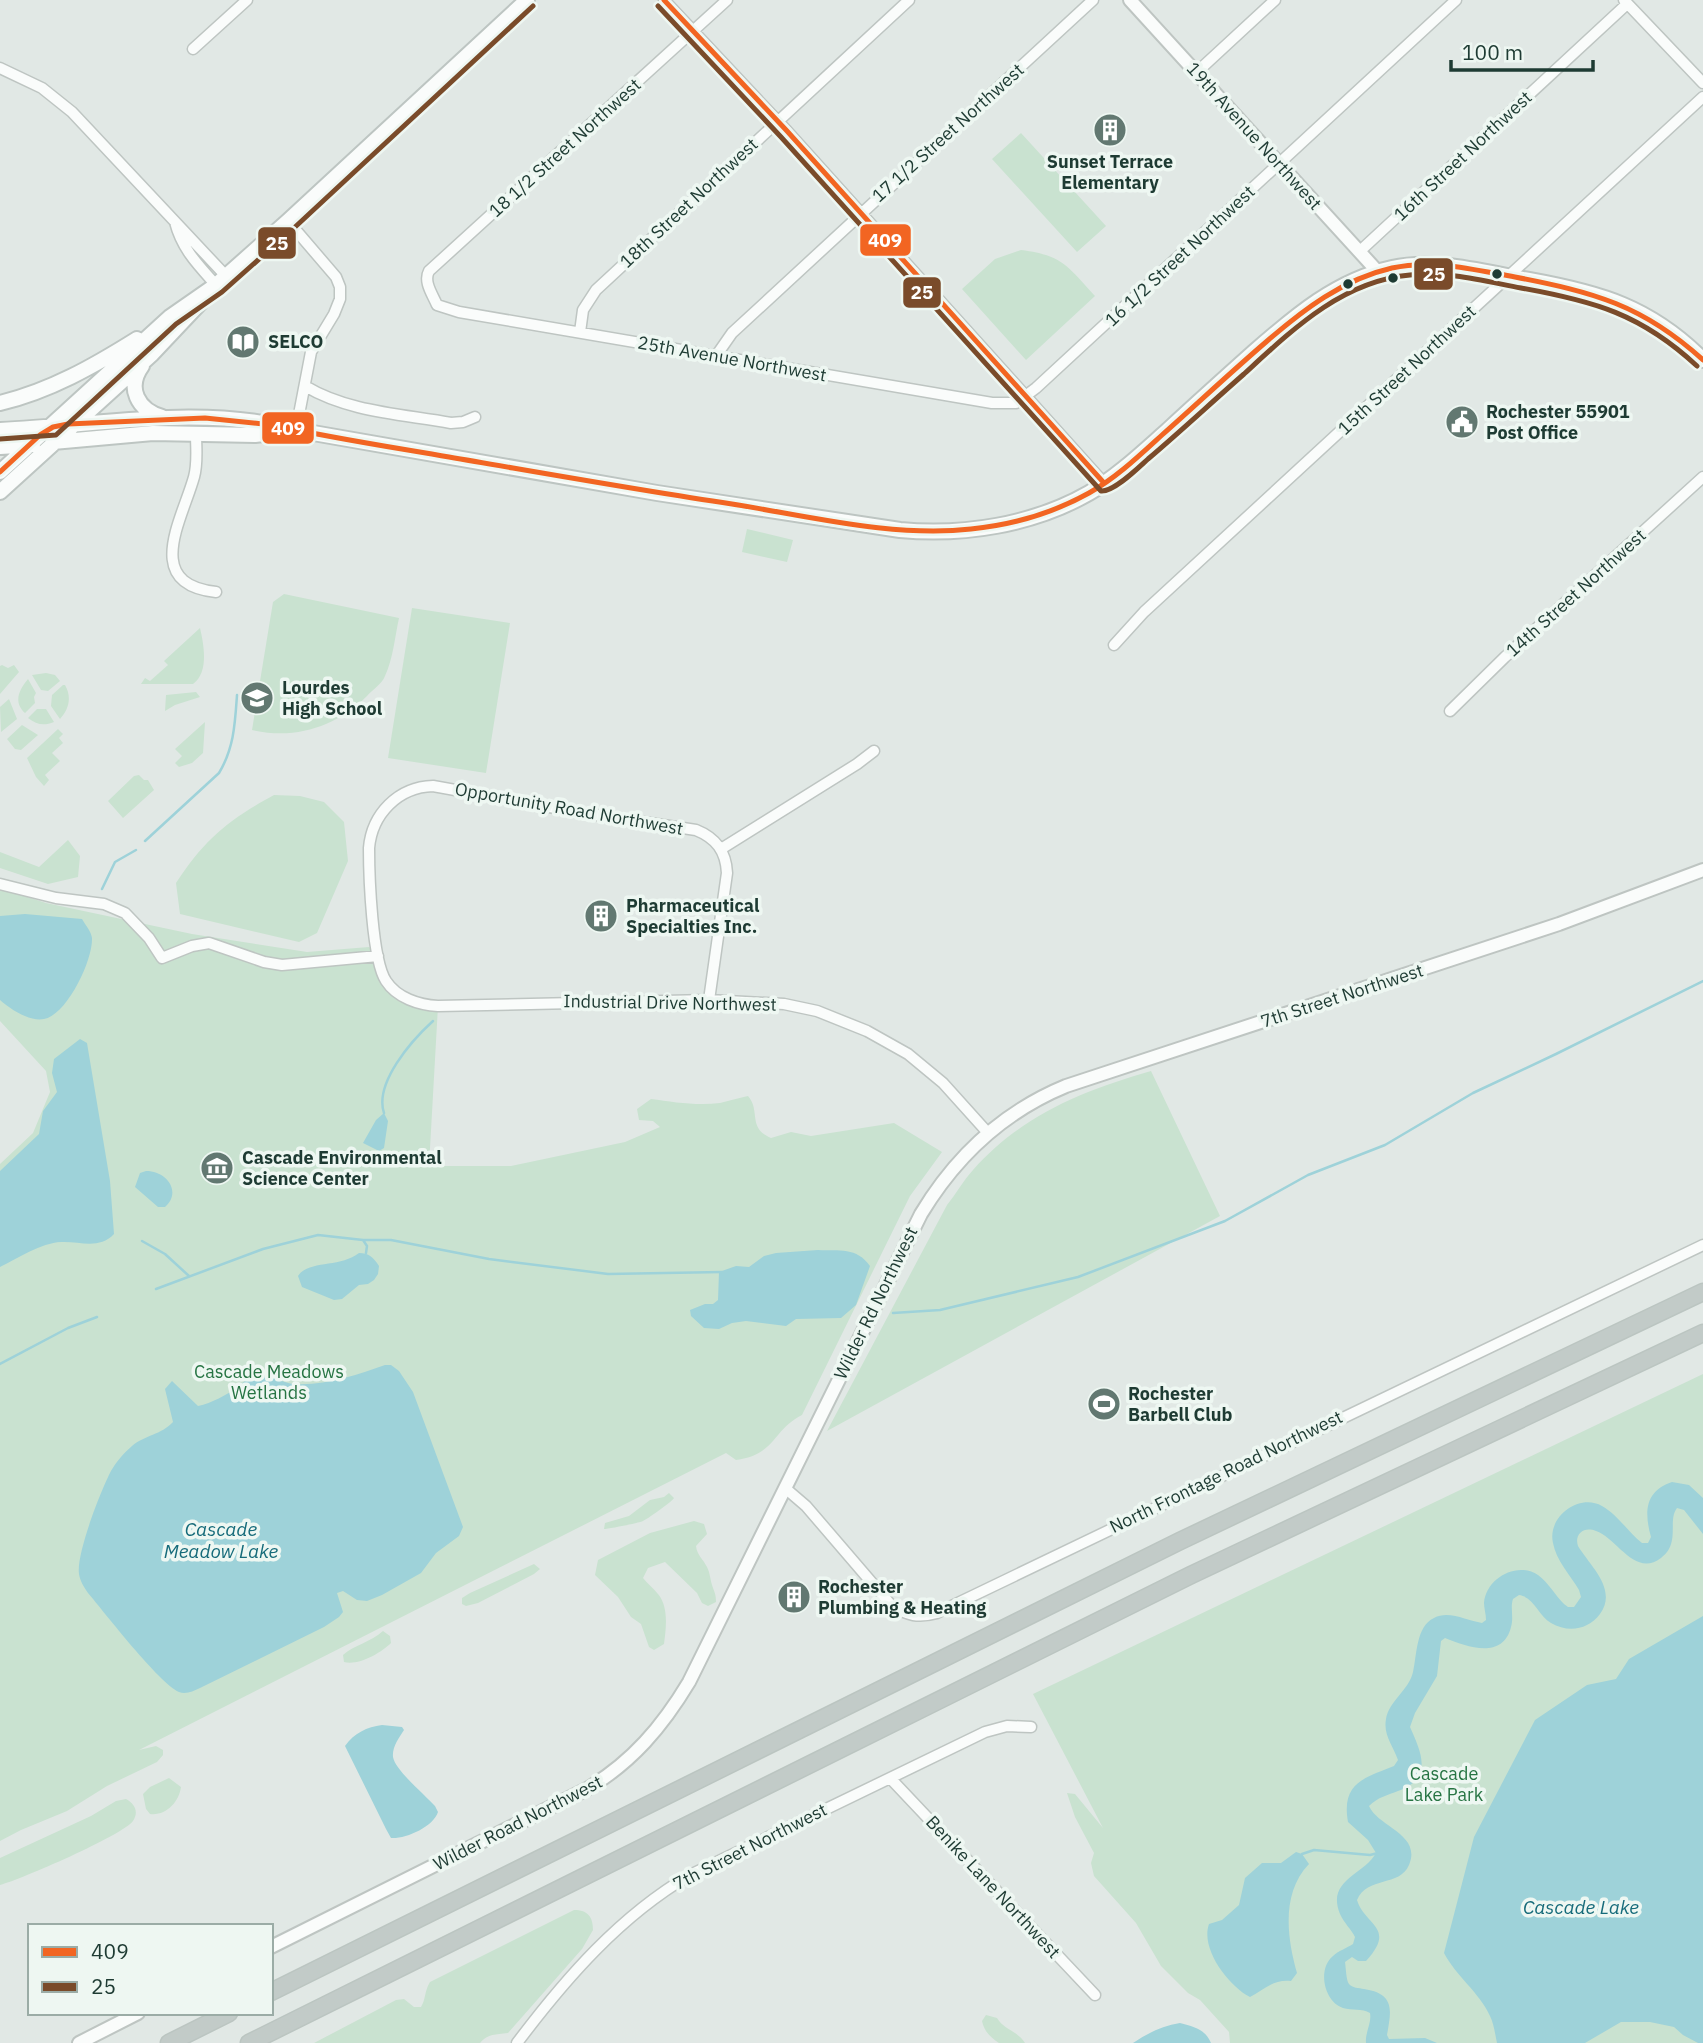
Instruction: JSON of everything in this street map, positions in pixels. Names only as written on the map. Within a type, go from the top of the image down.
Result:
[{"type":"highway","points":[[273,1991],[1180,1541],[1703,1292]]},
{"type":"highway","points":[[249,2043],[1179,1581],[1703,1333]]},
{"type":"highway","points":[[169,2043],[225,2015]]},
{"type":"main road","points":[[0,403],[40,390],[102,361],[221,280],[527,0]]},
{"type":"main road","points":[[75,423],[167,418],[235,418],[268,422],[296,430],[657,494],[924,532],[968,530],[1040,514],[1070,502],[1104,482],[1148,448],[1309,305],[1342,286],[1378,272],[1404,266],[1427,265],[1509,277],[1576,290],[1622,303],[1669,329],[1703,360]]},
{"type":"main road","points":[[0,472],[30,445],[75,423],[152,354],[221,280]]},
{"type":"main road","points":[[0,492],[170,317]]},
{"type":"main road","points":[[152,354],[135,376],[134,394],[146,409],[167,418]]},
{"type":"main road","points":[[0,430],[53,435],[255,435],[296,430]]},
{"type":"main road","points":[[0,447],[30,445]]},
{"type":"street","points":[[194,49],[247,0]]},
{"type":"street","points":[[664,0],[778,121],[1104,482]]},
{"type":"street","name":"18 1/2 Street Northwest","points":[[437,305],[427,282],[429,271],[727,0]]},
{"type":"street","name":"18th Street Northwest","points":[[580,332],[583,310],[596,290],[909,0]]},
{"type":"street","name":"17 1/2 Street Northwest","points":[[716,356],[732,333],[1093,0]]},
{"type":"street","name":"19th Avenue Northwest","points":[[1130,0],[1378,272]]},
{"type":"street","points":[[1197,72],[1275,0]]},
{"type":"street","name":"16 1/2 Street Northwest","points":[[1027,397],[1456,0]]},
{"type":"street","points":[[1626,2],[1703,83]]},
{"type":"street","name":"16th Street Northwest","points":[[1360,251],[1626,2]]},
{"type":"street","points":[[0,68],[42,88],[72,112],[175,222],[179,238],[188,255],[221,280]]},
{"type":"street","name":"15th Street Northwest","points":[[1114,645],[1144,612],[1703,97]]},
{"type":"street","points":[[288,221],[331,271],[340,287],[340,299],[334,314],[310,352],[296,430]]},
{"type":"street","name":"25th Avenue Northwest","points":[[437,305],[459,312],[992,404],[1016,403],[1027,397]]},
{"type":"street","points":[[305,386],[324,398],[346,405],[451,423],[475,417]]},
{"type":"street","points":[[196,434],[195,475],[180,513],[172,558],[184,583],[192,588],[216,592]]},
{"type":"street","name":"14th Street Northwest","points":[[1450,711],[1505,657],[1703,477]]},
{"type":"street","points":[[709,1000],[727,873],[721,849],[874,751]]},
{"type":"street","name":"Opportunity Road Northwest","points":[[388,806],[414,789],[433,786],[695,830],[710,836],[721,849]]},
{"type":"street","name":"Industrial Drive Northwest","points":[[388,806],[372,829],[369,848],[377,956],[383,977],[390,987],[403,997],[424,1005],[709,1000],[775,1003],[817,1011],[867,1031],[908,1054],[932,1073],[988,1133]]},
{"type":"street","name":"7th Street Northwest","points":[[988,1133],[1026,1104],[1066,1086],[1559,925],[1703,870]]},
{"type":"street","points":[[0,884],[55,898],[104,904],[125,913],[149,938],[162,958],[192,946],[209,943],[282,965],[377,956]]},
{"type":"street","name":"Wilder Rd Northwest","points":[[785,1488],[921,1214],[949,1172],[988,1133]]},
{"type":"street","name":"North Frontage Road Northwest","points":[[785,1488],[806,1506],[891,1605],[912,1616],[937,1613],[1263,1454],[1703,1245]]},
{"type":"street","name":"Wilder Road Northwest","points":[[273,1946],[587,1789],[626,1763],[657,1730],[689,1682],[785,1488]]},
{"type":"street","name":"7th Street Northwest","points":[[517,2043],[584,1963],[648,1901],[690,1875],[985,1732],[1007,1726],[1031,1727]]},
{"type":"street","name":"Benike Lane Northwest","points":[[891,1779],[1095,1995]]},
{"type":"street","points":[[79,2043],[134,2015]]},
{"type":"green space","points":[[1021,133],[1106,226],[1077,252],[992,159]]},
{"type":"green space","points":[[1021,250],[1056,259],[1071,270],[1095,296],[1026,360],[962,289],[995,259]]},
{"type":"green space","points":[[747,529],[793,540],[787,562],[742,552]]},
{"type":"green space","points":[[284,594],[399,618],[392,655],[382,682],[355,707],[314,728],[299,732],[268,733],[252,730],[273,602]]},
{"type":"green space","points":[[412,608],[510,623],[486,773],[388,758]]},
{"type":"green space","points":[[200,628],[204,650],[203,666],[193,684],[141,684],[145,678],[150,681],[168,665],[164,661]]},
{"type":"green space","points":[[14,665],[19,672],[0,694],[0,666],[8,668]]},
{"type":"green space","points":[[32,675],[55,675],[60,681],[48,691],[41,690]]},
{"type":"green space","points":[[28,679],[36,693],[35,703],[25,713],[18,700]]},
{"type":"green space","points":[[63,685],[67,689],[68,703],[60,719],[51,706],[52,695]]},
{"type":"green space","points":[[196,692],[200,697],[165,711],[166,695]]},
{"type":"green space","points":[[9,699],[17,719],[1,732],[0,707]]},
{"type":"green space","points":[[37,709],[46,709],[54,722],[41,724],[28,718]]},
{"type":"green space","points":[[205,722],[203,753],[192,763],[179,767],[175,763],[182,756],[175,749]]},
{"type":"green space","points":[[22,725],[38,735],[21,750],[15,749],[7,739]]},
{"type":"green space","points":[[58,729],[63,734],[59,738],[63,743],[52,753],[60,761],[45,775],[49,780],[44,786],[36,777],[27,758]]},
{"type":"green space","points":[[139,775],[148,780],[154,790],[123,818],[108,801],[134,776]]},
{"type":"green space","points":[[274,795],[300,796],[324,802],[344,822],[348,861],[317,933],[299,942],[180,914],[176,883],[197,854],[230,822]]},
{"type":"green space","points":[[68,840],[80,856],[78,877],[48,884],[0,868],[0,852],[39,867]]},
{"type":"green space","name":"Cascade Meadows Wetlands","points":[[0,888],[46,903],[192,934],[307,952],[369,947],[378,956],[390,987],[438,1006],[429,1166],[511,1166],[625,1142],[660,1127],[653,1121],[639,1120],[637,1109],[651,1099],[711,1104],[748,1096],[754,1107],[759,1129],[771,1138],[791,1132],[811,1136],[894,1123],[942,1152],[910,1196],[802,1415],[792,1421],[767,1448],[736,1460],[726,1453],[139,1750],[156,1746],[163,1750],[163,1755],[157,1762],[107,1786],[67,1811],[0,1841],[0,1164],[33,1133],[50,1092],[46,1071],[0,1021]]},
{"type":"green space","points":[[1151,1071],[1220,1216],[827,1431],[947,1205],[973,1170],[1012,1134],[1054,1107],[1101,1087]]},
{"type":"green space","name":"Cascade Lake Park","points":[[1703,1374],[1703,2043],[1230,2043],[1229,2032],[1200,2000],[1188,1993],[1161,1966],[1136,1923],[1094,1876],[1091,1863],[1094,1853],[1075,1817],[1067,1793],[1075,1794],[1103,1828],[1033,1694]]},
{"type":"green space","points":[[669,1493],[673,1500],[645,1520],[604,1529],[605,1523],[629,1516],[650,1500]]},
{"type":"green space","points":[[694,1521],[704,1524],[707,1534],[696,1546],[709,1571],[716,1602],[708,1606],[702,1603],[697,1593],[665,1562],[648,1568],[643,1578],[661,1599],[666,1618],[664,1644],[654,1650],[649,1647],[641,1624],[631,1617],[618,1597],[595,1575],[598,1560],[650,1533]]},
{"type":"green space","points":[[534,1564],[540,1569],[534,1574],[478,1603],[466,1606],[462,1604],[462,1598],[470,1593]]},
{"type":"green space","points":[[383,1631],[390,1636],[391,1643],[387,1647],[362,1660],[344,1662],[343,1655]]},
{"type":"green space","points":[[169,1778],[181,1787],[178,1798],[171,1807],[161,1813],[150,1814],[146,1809],[143,1794],[150,1787]]},
{"type":"green space","points":[[126,1799],[136,1811],[135,1818],[125,1828],[70,1856],[0,1885],[0,1858],[91,1816],[116,1801]]},
{"type":"green space","points":[[574,1910],[589,1915],[593,1930],[582,1949],[508,2033],[489,2036],[480,2043],[314,2043],[396,2000],[404,1999],[414,2007],[421,2007],[430,1982]]},
{"type":"green space","points":[[986,2015],[997,2018],[1025,2043],[996,2041],[983,2025],[982,2021]]},
{"type":"water","points":[[25,914],[82,919],[92,938],[88,959],[70,997],[53,1015],[44,1019],[27,1017],[0,1000],[0,916]]},
{"type":"water","points":[[80,1039],[87,1043],[110,1181],[114,1234],[96,1243],[61,1242],[46,1245],[0,1267],[0,1171],[39,1134],[43,1111],[57,1092],[52,1073],[54,1059]]},
{"type":"water","points":[[384,1113],[388,1121],[384,1148],[379,1151],[363,1143],[376,1120]]},
{"type":"water","points":[[146,1171],[166,1178],[170,1183],[172,1195],[165,1207],[158,1207],[135,1187],[140,1173]]},
{"type":"water","points":[[818,1250],[853,1253],[870,1266],[856,1305],[841,1318],[796,1319],[786,1326],[746,1321],[719,1329],[704,1328],[691,1316],[690,1310],[718,1300],[719,1272],[736,1266],[749,1267],[764,1256],[776,1253]]},
{"type":"water","points":[[359,1253],[370,1256],[379,1266],[378,1274],[368,1284],[359,1285],[342,1299],[334,1300],[302,1287],[298,1276],[303,1271],[343,1261]]},
{"type":"water","name":"Cascade Meadow Lake","points":[[391,1365],[399,1371],[413,1392],[463,1527],[459,1536],[436,1553],[421,1573],[382,1595],[367,1601],[357,1600],[343,1591],[337,1593],[343,1612],[324,1627],[200,1688],[187,1693],[179,1692],[159,1676],[132,1647],[82,1584],[79,1565],[81,1552],[101,1492],[113,1468],[132,1446],[173,1422],[165,1389],[172,1381],[198,1406],[224,1396],[247,1380],[261,1375],[294,1384],[306,1384],[329,1382]]},
{"type":"water","points":[[1672,1482],[1689,1485],[1703,1498],[1703,1534],[1684,1510],[1677,1508],[1673,1519],[1671,1546],[1661,1558],[1652,1563],[1635,1560],[1596,1531],[1584,1530],[1577,1538],[1578,1546],[1600,1578],[1606,1596],[1600,1614],[1590,1624],[1571,1629],[1557,1626],[1547,1620],[1528,1599],[1519,1595],[1513,1599],[1511,1627],[1500,1644],[1483,1648],[1463,1645],[1445,1638],[1441,1641],[1437,1676],[1415,1713],[1410,1727],[1421,1755],[1421,1772],[1409,1786],[1379,1798],[1369,1806],[1410,1846],[1409,1865],[1405,1872],[1398,1876],[1368,1887],[1357,1900],[1376,1928],[1379,1941],[1366,1961],[1358,1961],[1352,1957],[1345,1962],[1350,1985],[1374,1991],[1386,1999],[1390,2011],[1387,2035],[1389,2039],[1425,2038],[1437,2043],[1366,2043],[1370,2013],[1336,2005],[1327,1992],[1325,1969],[1335,1954],[1353,1944],[1355,1937],[1340,1914],[1338,1893],[1348,1879],[1376,1853],[1368,1840],[1348,1822],[1348,1798],[1352,1790],[1365,1778],[1394,1766],[1398,1760],[1387,1735],[1386,1719],[1411,1678],[1420,1634],[1428,1622],[1440,1616],[1482,1623],[1486,1620],[1484,1603],[1490,1586],[1496,1579],[1512,1571],[1530,1571],[1538,1575],[1564,1604],[1574,1607],[1581,1597],[1579,1590],[1560,1561],[1553,1543],[1552,1533],[1560,1516],[1575,1505],[1593,1503],[1613,1514],[1642,1543],[1648,1543],[1651,1537],[1647,1511],[1649,1504],[1656,1491]]},
{"type":"water","name":"Cascade Lake","points":[[1703,1616],[1703,2043],[1683,2035],[1674,2027],[1650,2022],[1621,2022],[1585,2043],[1497,2043],[1485,2007],[1444,1953],[1474,1837],[1535,1720],[1587,1685],[1616,1679],[1629,1659]]},
{"type":"water","points":[[382,1725],[402,1727],[404,1730],[394,1750],[395,1762],[438,1812],[425,1827],[397,1838],[391,1838],[345,1746],[361,1731]]},
{"type":"water","points":[[1296,1852],[1302,1854],[1309,1864],[1294,1888],[1290,1902],[1289,1931],[1297,1973],[1291,1981],[1274,1983],[1250,1997],[1233,1984],[1218,1966],[1209,1944],[1209,1924],[1222,1920],[1239,1905],[1245,1878],[1262,1863],[1281,1863]]},
{"type":"water","points":[[1180,2023],[1202,2032],[1211,2043],[1133,2043],[1155,2030]]},
{"type":"waterway","points":[[145,841],[219,773],[231,745],[237,695]]},
{"type":"waterway","points":[[102,889],[115,862],[136,850]]},
{"type":"waterway","points":[[893,1313],[940,1310],[1078,1277],[1225,1221],[1308,1175],[1385,1145],[1473,1093],[1703,981]]},
{"type":"waterway","points":[[384,1113],[382,1101],[390,1076],[415,1039],[433,1021]]},
{"type":"waterway","points":[[156,1289],[263,1249],[318,1235],[391,1240],[489,1259],[608,1274],[722,1272]]},
{"type":"waterway","points":[[363,1240],[367,1246],[366,1253]]},
{"type":"waterway","points":[[142,1241],[165,1254],[189,1276]]},
{"type":"waterway","points":[[0,1364],[68,1328],[97,1317]]},
{"type":"waterway","points":[[1302,1854],[1314,1850],[1370,1855],[1378,1853]]},
{"type":"transit line","name":"409","points":[[664,0],[787,131],[1104,483]]},
{"type":"transit line","name":"25","points":[[0,439],[56,435],[176,324],[222,292],[294,228],[533,6]]},
{"type":"transit line","name":"25","points":[[658,6],[781,137],[1101,491],[1119,484],[1320,310],[1340,297],[1385,279],[1424,274],[1452,276],[1571,298],[1615,312],[1636,322],[1676,348],[1697,366]]},
{"type":"transit line","name":"409","points":[[0,472],[40,435],[53,427],[68,424],[205,418],[273,425],[852,524],[912,531],[942,531],[1017,521],[1047,512],[1089,493],[1127,466],[1253,353],[1309,307],[1357,280],[1392,268],[1454,266],[1593,295],[1659,326],[1703,360]]},
{"type":"place","name":"Sunset Terrace Elementary","points":[[1110,130]]},
{"type":"place","name":"SELCO","points":[[243,342]]},
{"type":"place","name":"Rochester 55901 Post Office","points":[[1462,422]]},
{"type":"place","name":"Lourdes High School","points":[[257,698]]},
{"type":"place","name":"Pharmaceutical Specialties Inc.","points":[[601,916]]},
{"type":"place","name":"Cascade Environmental Science Center","points":[[217,1168]]},
{"type":"place","name":"Rochester Barbell Club","points":[[1104,1404]]},
{"type":"place","name":"Rochester Plumbing & Heating","points":[[794,1597]]}]
